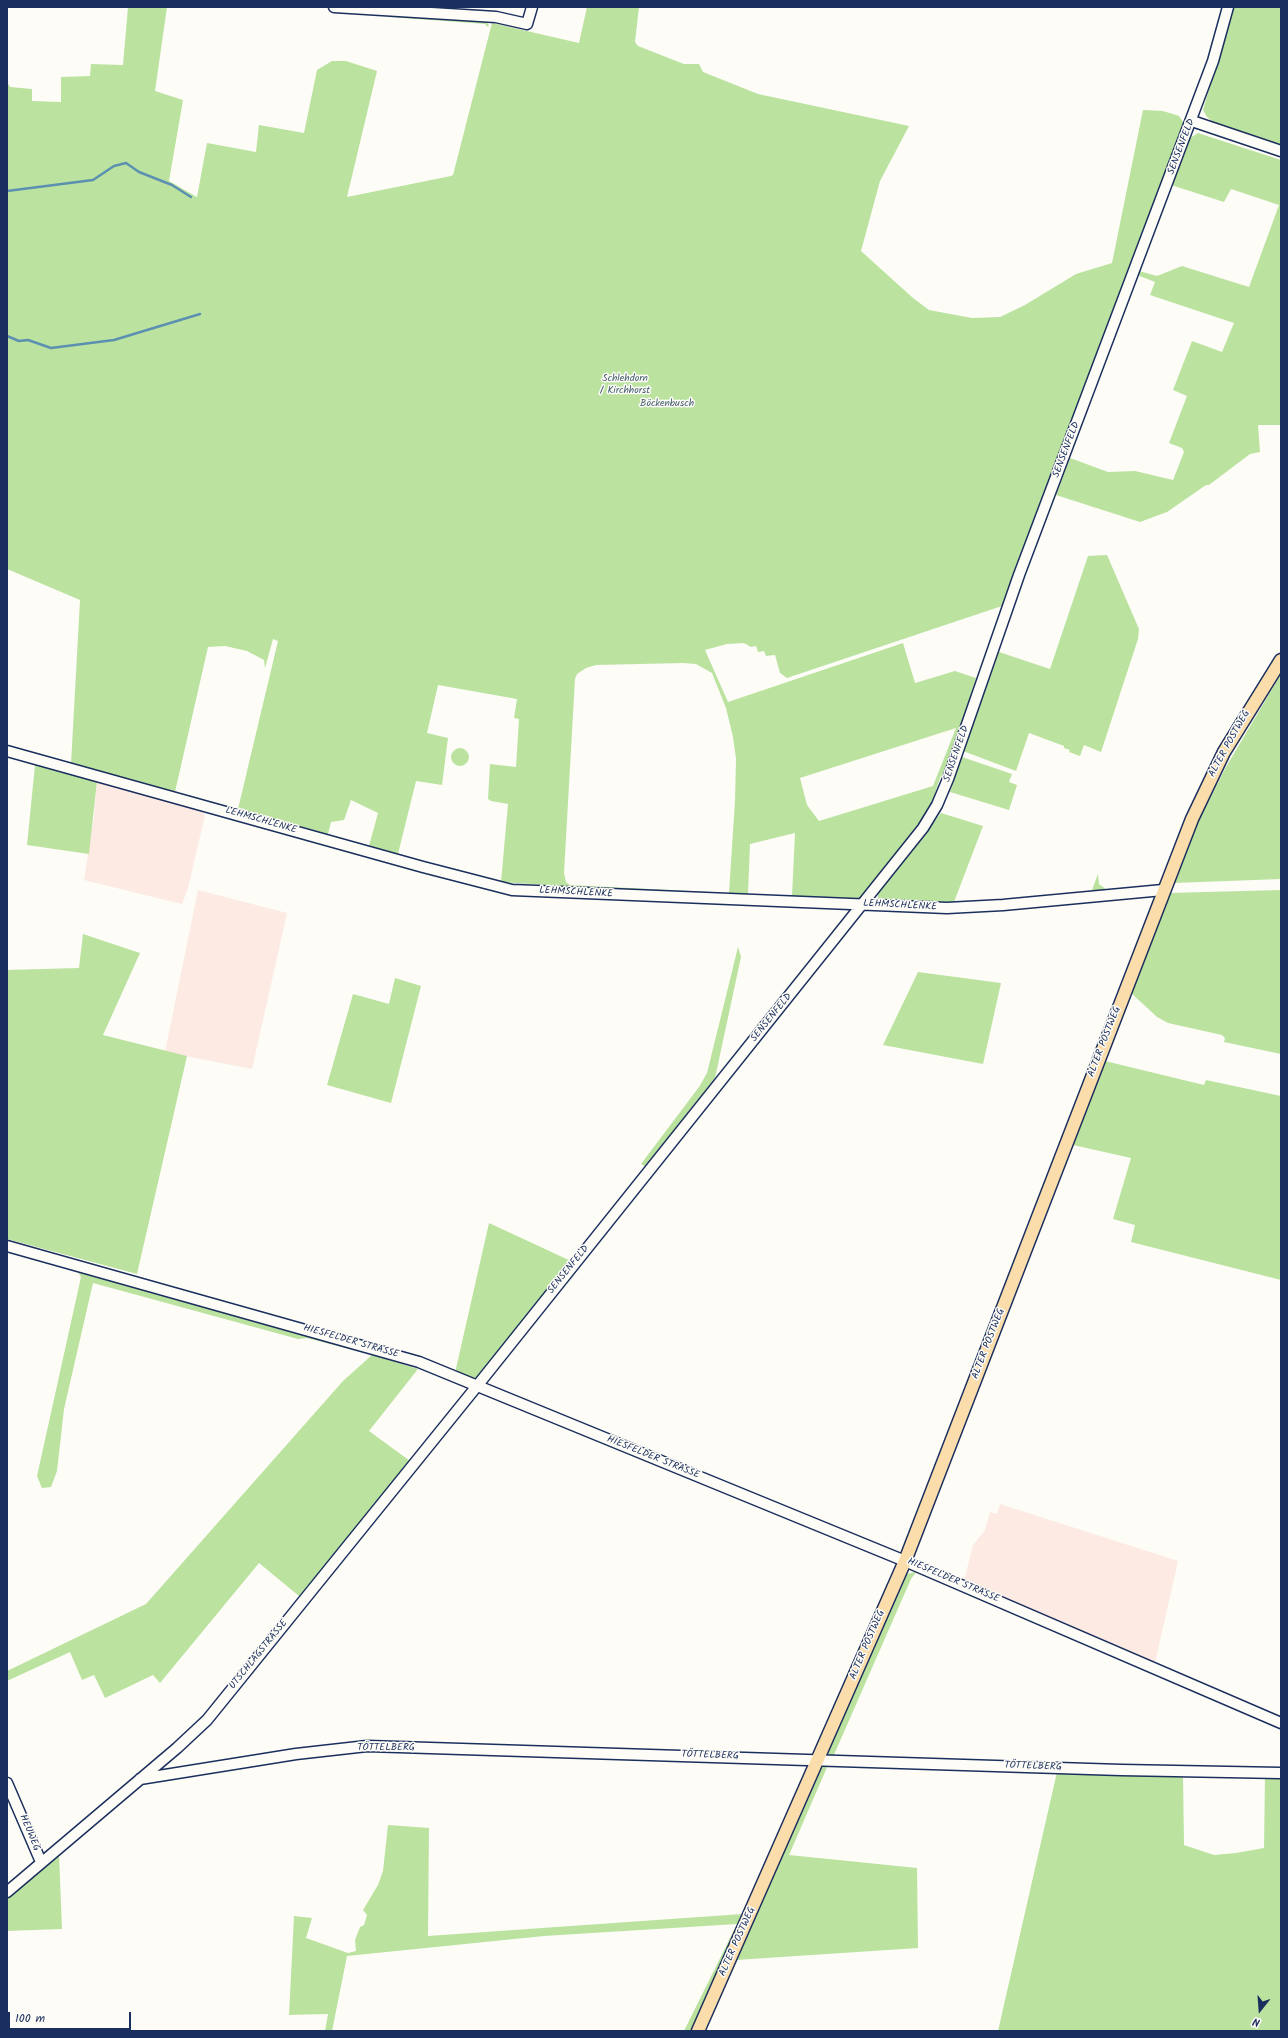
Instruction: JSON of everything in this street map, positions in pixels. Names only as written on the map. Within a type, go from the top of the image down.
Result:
[{"type":"main road","name":"ALTER POSTWEG","points":[[698,2031],[905,1561],[1192,818],[1218,764],[1281,660]]},
{"type":"street","points":[[334,7],[496,17],[527,24],[532,7]]},
{"type":"street","name":"SENSENFELD","points":[[477,1386],[923,828],[945,788],[1020,575],[1214,61],[1228,7]]},
{"type":"street","points":[[1192,121],[1281,151]]},
{"type":"street","name":"LEHMSCHLENKE","points":[[7,750],[408,863],[512,890],[947,908],[1003,905],[1163,890]]},
{"type":"street","name":"HIESFELDER STRASSE","points":[[7,1246],[419,1362],[905,1561],[1281,1723]]},
{"type":"street","name":"UTSCHLAGSTRASSE","points":[[7,1892],[207,1720],[477,1386]]},
{"type":"street","name":"TÖTTELBERG","points":[[140,1779],[296,1754],[366,1746],[1121,1770],[1281,1773]]},
{"type":"street","name":"HEUWEG","points":[[7,1783],[41,1862]]},
{"type":"shaded area","points":[[97,781],[201,810],[205,815],[188,888],[182,904],[84,880],[94,816]]},
{"type":"shaded area","points":[[198,890],[287,913],[252,1069],[165,1052]]},
{"type":"shaded area","points":[[1000,1504],[1178,1561],[1155,1663],[962,1580],[965,1577],[973,1545],[985,1530],[990,1512],[997,1514]]},
{"type":"green space","name":"Böckenbusch","points":[[128,7],[167,7],[155,91],[183,100],[169,181],[197,197],[207,143],[256,152],[259,125],[304,133],[317,70],[332,61],[346,61],[377,71],[347,197],[453,175],[492,23],[579,43],[587,7],[639,7],[635,42],[638,46],[684,64],[699,64],[703,72],[758,94],[909,126],[880,181],[861,251],[913,298],[929,310],[972,318],[1000,317],[1025,305],[1076,274],[1112,263],[1143,110],[1163,111],[1179,116],[1185,125],[1002,606],[787,678],[780,673],[775,655],[766,656],[764,651],[758,652],[756,646],[751,647],[744,643],[727,644],[705,650],[728,702],[903,643],[915,683],[955,671],[976,678],[952,754],[946,769],[940,778],[929,811],[860,899],[855,901],[762,895],[792,896],[795,833],[750,844],[748,894],[560,890],[560,886],[501,882],[508,804],[491,801],[488,799],[490,764],[516,767],[519,719],[514,718],[517,699],[438,685],[427,733],[448,738],[442,785],[416,781],[398,854],[369,846],[378,813],[351,800],[344,820],[331,822],[328,834],[238,809],[278,641],[273,639],[265,668],[264,660],[247,651],[225,646],[208,647],[175,792],[71,764],[80,600],[7,569],[7,82],[10,87],[32,89],[32,101],[61,102],[61,77],[90,76],[91,64],[123,65]],"holes":[[[696,664],[712,673],[726,708],[733,737],[736,759],[735,801],[729,893],[570,885],[566,882],[564,873],[575,679],[577,674],[586,668],[596,665]],[[956,728],[933,786],[819,821],[807,805],[800,778]]]},
{"type":"green space","points":[[1233,7],[1281,7],[1281,147],[1214,123],[1207,117],[1203,110]]},
{"type":"green space","points":[[391,15],[486,22],[489,25],[488,27],[485,24],[389,17]]},
{"type":"green space","points":[[1198,133],[1281,160],[1281,425],[1258,425],[1260,452],[1250,454],[1209,485],[1206,485],[1167,512],[1140,522],[1056,495],[1070,458],[1108,472],[1135,471],[1173,480],[1184,452],[1182,448],[1169,443],[1187,396],[1173,390],[1192,341],[1222,352],[1234,323],[1150,295],[1155,282],[1137,275],[1139,271],[1157,276],[1182,266],[1249,287],[1279,205],[1231,189],[1224,202],[1171,185],[1190,138]]},
{"type":"green space","points":[[1107,555],[1139,629],[1138,639],[1101,752],[1084,745],[1080,756],[1069,752],[1070,750],[1064,748],[1064,746],[1029,733],[1016,771],[963,751],[999,652],[1050,669],[1088,556]]},
{"type":"green space","points":[[1281,674],[1281,879],[1174,883],[1198,822],[1226,767]]},
{"type":"green space","points":[[460,748],[466,751],[469,757],[466,763],[460,766],[454,763],[451,757],[454,751]]},
{"type":"green space","points":[[962,757],[1012,774],[1009,782],[1017,785],[1009,810],[950,792]]},
{"type":"green space","points":[[35,765],[97,781],[89,854],[27,845]]},
{"type":"green space","points":[[941,813],[983,826],[954,902],[891,902],[878,899],[878,894]]},
{"type":"green space","points":[[1098,874],[1099,884],[1107,890],[1092,890]]},
{"type":"green space","points":[[1281,890],[1281,1054],[1224,1042],[1225,1038],[1222,1035],[1168,1023],[1157,1017],[1130,992],[1168,893]]},
{"type":"green space","points":[[83,934],[140,953],[103,1035],[187,1056],[137,1274],[7,1239],[7,970],[79,968]]},
{"type":"green space","points":[[738,947],[741,957],[715,1078],[646,1167],[641,1164],[699,1087],[707,1073]]},
{"type":"green space","points":[[918,972],[1001,983],[983,1064],[883,1045]]},
{"type":"green space","points":[[395,978],[421,986],[391,1103],[327,1085],[353,994],[389,1004]]},
{"type":"green space","points":[[1105,1061],[1204,1085],[1206,1080],[1281,1096],[1281,1280],[1131,1242],[1135,1225],[1113,1219],[1131,1158],[1073,1145]]},
{"type":"green space","points":[[489,1223],[573,1262],[479,1382],[455,1373]]},
{"type":"green space","points":[[76,1269],[373,1350],[373,1355],[418,1369],[369,1431],[410,1461],[299,1596],[259,1563],[160,1683],[153,1675],[105,1698],[94,1675],[82,1680],[70,1652],[7,1681],[7,1671],[146,1604],[343,1381],[372,1355],[307,1338],[298,1339],[93,1283],[64,1409],[57,1471],[51,1487],[42,1488],[37,1476],[81,1277]]},
{"type":"green space","points":[[917,1571],[911,1579],[833,1757],[827,1752],[901,1581],[905,1575]]},
{"type":"green space","points":[[822,1765],[828,1765],[789,1855],[917,1868],[918,1948],[736,1960]]},
{"type":"green space","points":[[1057,1772],[1183,1775],[1184,1845],[1214,1855],[1264,1848],[1265,1776],[1281,1777],[1281,2031],[998,2031]]},
{"type":"green space","points":[[388,1825],[429,1828],[428,1936],[742,1914],[693,2031],[684,2031],[737,1924],[544,1936],[347,1956],[332,2031],[325,2031],[328,2014],[289,2015],[294,1916],[312,1918],[306,1938],[348,1953],[356,1951],[355,1940],[360,1927],[364,1925],[367,1915],[363,1910],[378,1885],[383,1871]]},
{"type":"green space","points":[[59,1854],[62,1929],[7,1931],[7,1899]]},
{"type":"waterway","points":[[7,191],[93,180],[114,166],[126,163],[139,172],[172,185],[191,197]]},
{"type":"waterway","points":[[7,336],[19,341],[28,340],[51,348],[114,340],[200,314]]},
{"type":"park label","name":"Schlehdorn / Kirchhorst","points":[[625,384]]}]
